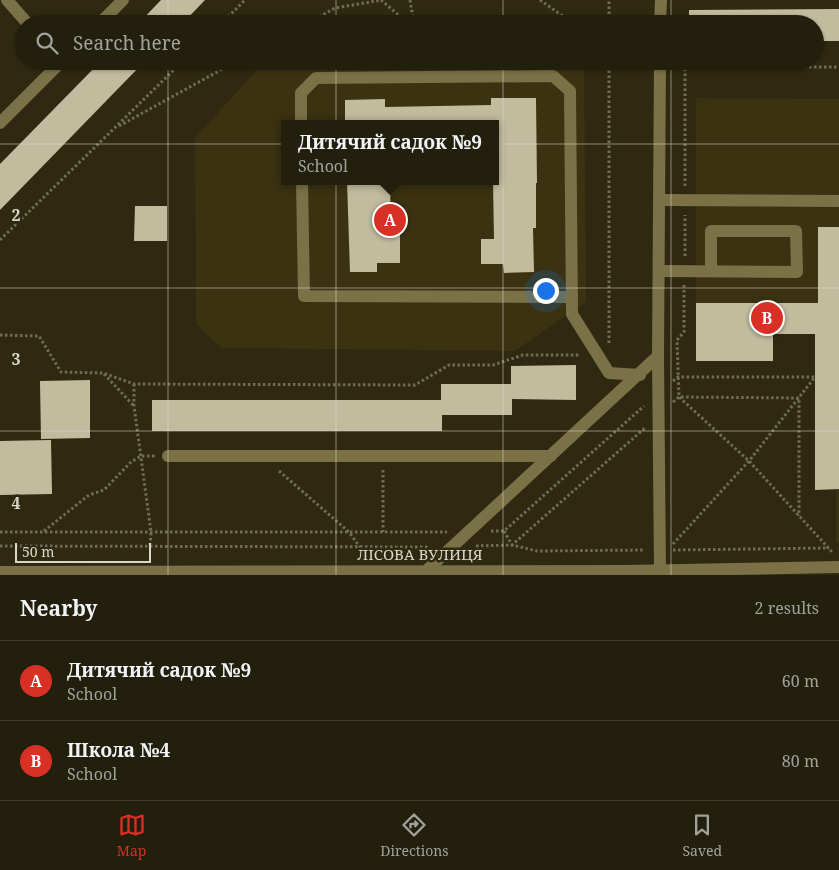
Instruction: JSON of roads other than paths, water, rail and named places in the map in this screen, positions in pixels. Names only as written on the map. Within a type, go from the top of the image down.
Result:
[{"type":"street","points":[[7,0],[20,15]]},
{"type":"street","points":[[108,15],[123,0]]},
{"type":"street","points":[[660,15],[661,0]]},
{"type":"street","points":[[0,123],[53,70]]},
{"type":"street","points":[[660,70],[658,356],[660,571]]},
{"type":"street","points":[[301,120],[301,93],[316,78],[553,76],[570,91],[572,314],[609,373],[640,375]]},
{"type":"street","points":[[302,185],[304,296],[572,297]]},
{"type":"street","points":[[659,200],[839,201]]},
{"type":"street","points":[[659,271],[797,272],[796,231],[710,231],[710,271]]},
{"type":"street","points":[[425,572],[640,375],[658,356]]},
{"type":"street","points":[[168,456],[551,456]]},
{"type":"street","name":"ЛІСОВА ВУЛИЦЯ","points":[[0,572],[360,571],[385,573],[625,573],[839,567]]},
{"type":"place","name":"Дитячий садок №9","points":[[390,220]]},
{"type":"place","name":"Школа №4","points":[[767,318]]}]
